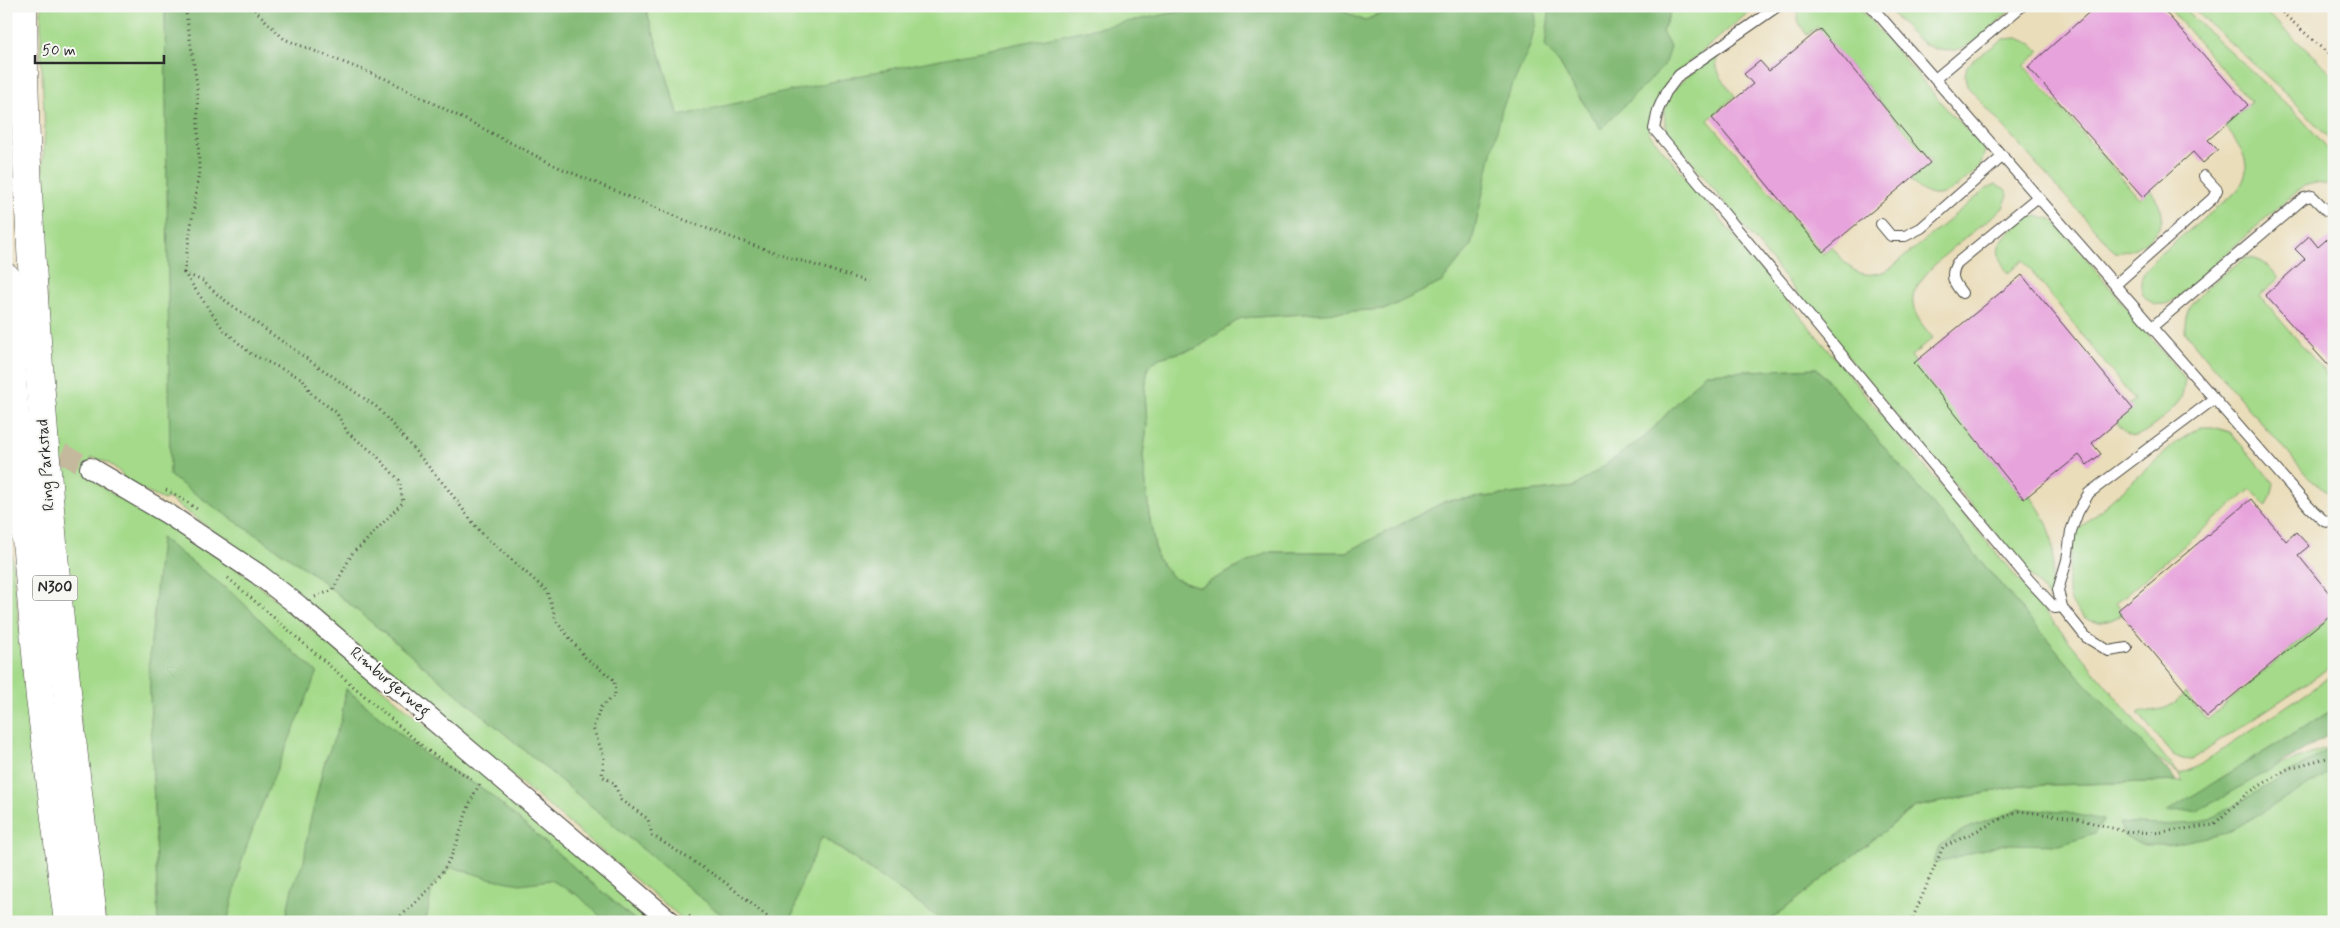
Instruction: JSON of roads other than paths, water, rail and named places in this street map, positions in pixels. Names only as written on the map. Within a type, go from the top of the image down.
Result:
[{"type":"highway","name":"Ring Parkstad","points":[[22,6],[30,252],[48,502],[68,711],[94,922]]},
{"type":"highway","name":"Ring Parkstad","points":[[6,277],[14,401],[40,698],[68,922]]},
{"type":"street","name":"Rimburgerweg","points":[[90,468],[168,514],[258,574],[500,775],[671,922]]},
{"type":"lane","points":[[1778,6],[1679,75],[1666,92],[1658,110],[1654,129],[2029,580],[2055,608],[2062,607]]},
{"type":"lane","points":[[1871,6],[2310,508],[2324,521],[2334,523]]},
{"type":"lane","points":[[1935,79],[2022,6]]},
{"type":"lane","points":[[1881,224],[1891,236],[1905,236],[1920,228],[2003,156]]},
{"type":"lane","points":[[2115,284],[2212,198],[2217,190],[2204,176]]},
{"type":"lane","points":[[2152,326],[2304,198],[2312,196],[2327,212]]},
{"type":"lane","points":[[1962,293],[1952,278],[1952,271],[1957,264],[2038,197]]},
{"type":"lane","points":[[2127,648],[2109,651],[2086,638],[2062,607],[2058,590],[2067,560],[2071,531],[2078,512],[2089,493],[2214,399]]},
{"type":"tunnel","points":[[35,439],[90,468]]}]
